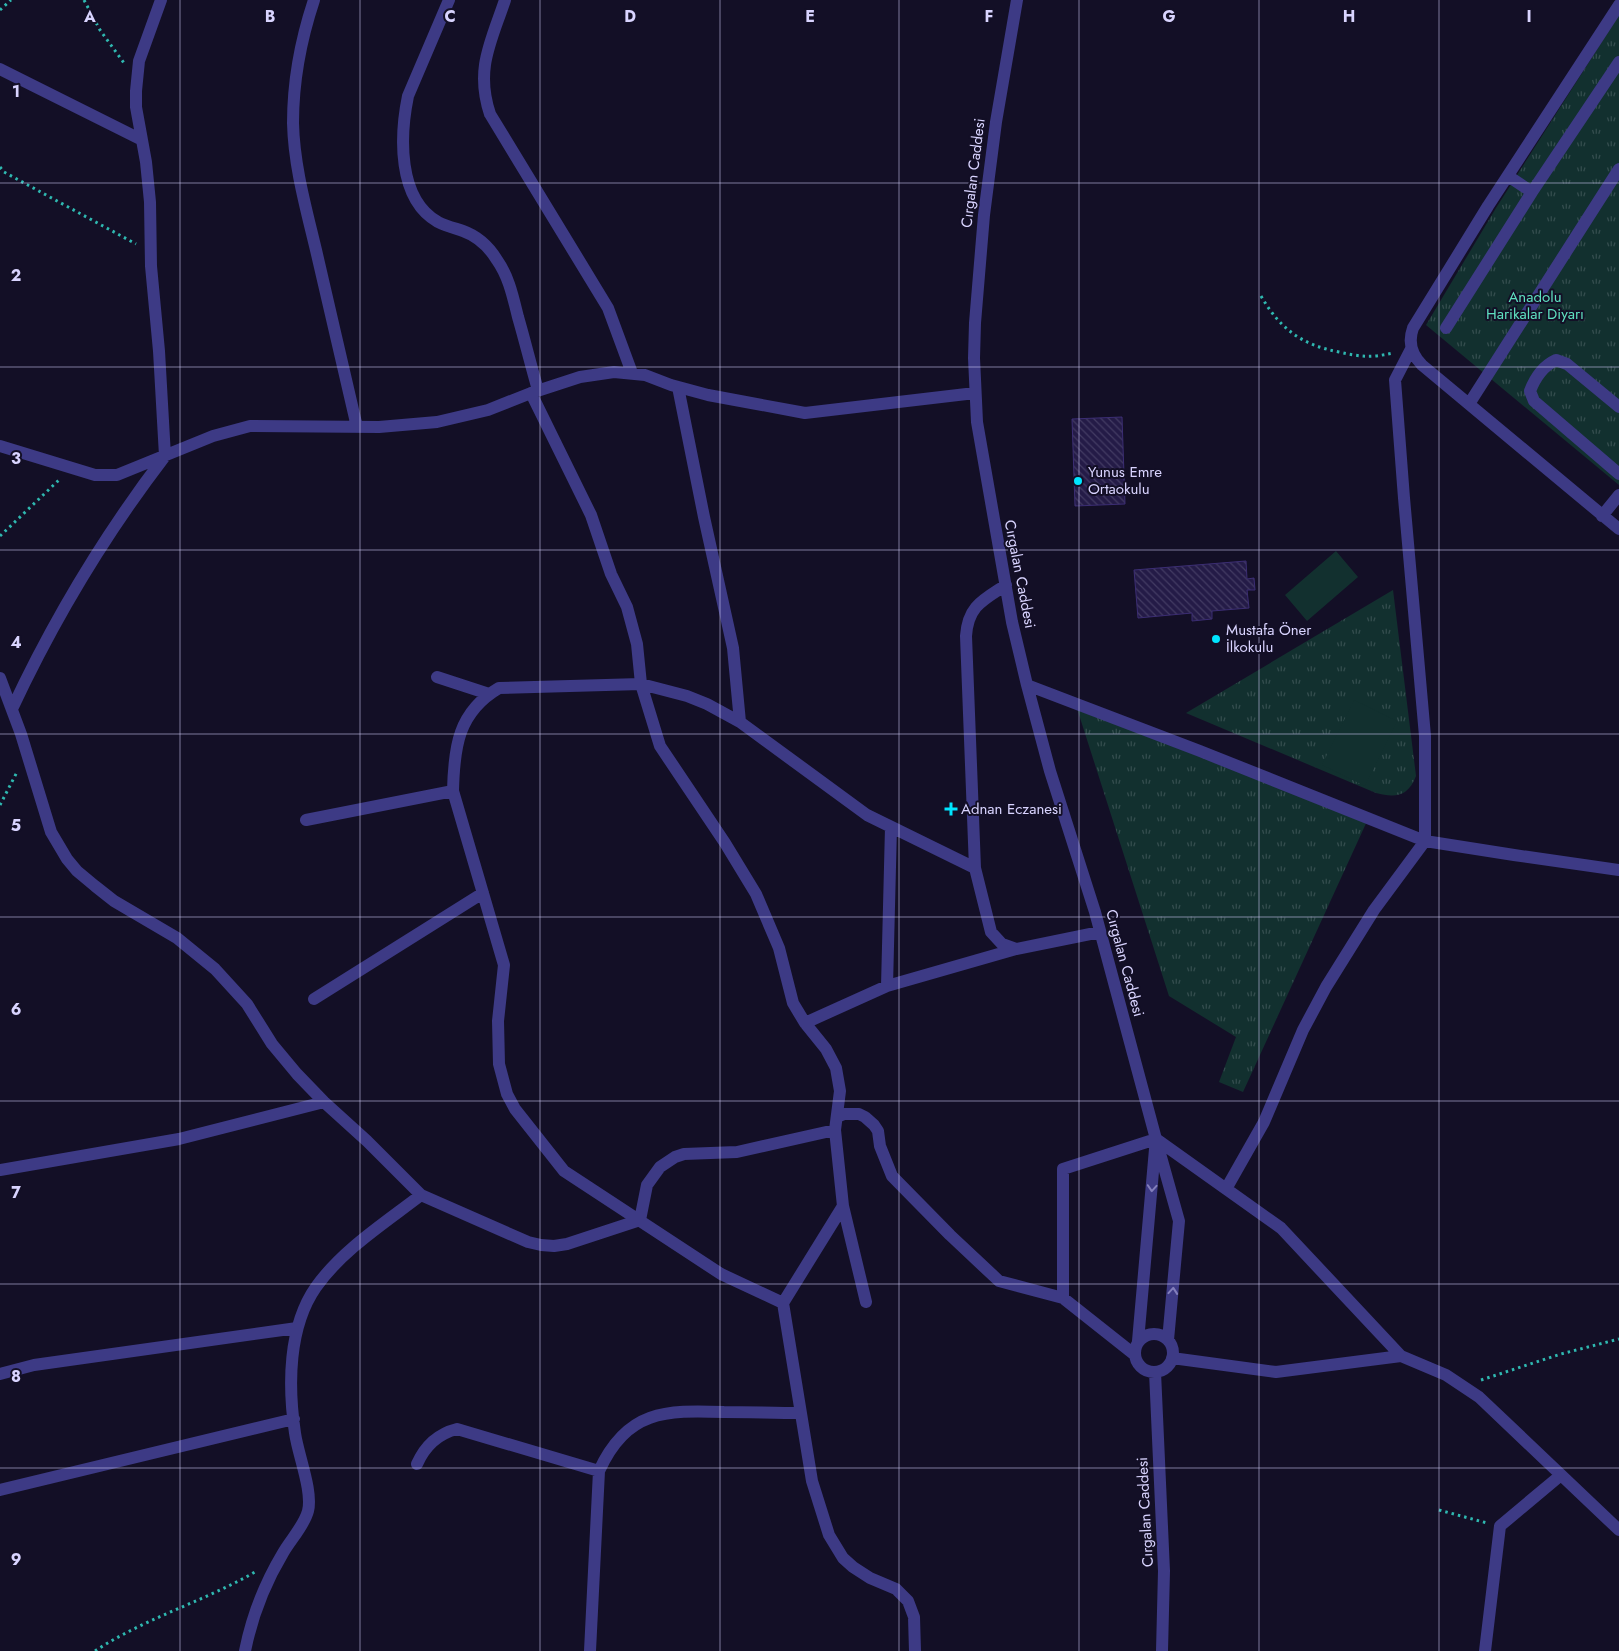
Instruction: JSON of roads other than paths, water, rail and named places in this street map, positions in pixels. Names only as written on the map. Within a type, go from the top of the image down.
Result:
[{"type":"street","points":[[12,709],[40,650],[77,584],[128,504],[165,456],[150,202],[136,107],[137,76],[143,46],[156,18],[161,0]]},
{"type":"street","points":[[314,0],[304,34],[296,84],[295,147],[302,192],[357,427]]},
{"type":"street","points":[[449,0],[408,96],[403,145],[410,185],[416,201],[428,216],[446,226],[466,232],[482,242],[497,260],[509,283],[534,392],[591,515],[611,574],[627,607],[637,644],[641,684],[660,746],[730,851],[756,894],[778,948],[793,1003],[805,1023],[826,1049],[836,1068],[840,1091],[836,1124],[843,1206],[866,1302]]},
{"type":"street","points":[[506,0],[486,54],[484,65],[483,88],[490,114],[608,308],[632,373]]},
{"type":"street","name":"Cırgalan Caddesi","points":[[1017,0],[996,122],[984,215],[975,323],[974,393],[981,451],[1027,685],[1050,771],[1100,932],[1179,1221],[1168,1340]]},
{"type":"street","points":[[1226,1189],[1264,1122],[1304,1030],[1326,987],[1374,910],[1425,841],[1425,736],[1395,380],[1411,349],[1413,328],[1508,176],[1619,5]]},
{"type":"street","points":[[1446,328],[1532,192],[1619,62]]},
{"type":"street","points":[[0,69],[142,140]]},
{"type":"street","points":[[1469,404],[1619,169]]},
{"type":"street","points":[[1508,176],[1532,192]]},
{"type":"street","points":[[1411,349],[1422,365],[1619,529]]},
{"type":"street","points":[[1619,407],[1567,364],[1556,360],[1547,364],[1534,381],[1530,391],[1534,401],[1619,474]]},
{"type":"street","points":[[0,446],[96,476],[116,475],[213,436],[250,426],[408,426],[437,422],[488,410],[534,392],[597,373],[614,372],[645,375],[678,387],[745,403],[806,413],[974,393]]},
{"type":"street","points":[[678,387],[733,648],[740,722]]},
{"type":"street","points":[[1602,516],[1619,495]]},
{"type":"street","points":[[1006,585],[976,605],[966,627],[974,868],[991,932],[1002,944],[1016,948]]},
{"type":"street","points":[[437,677],[489,694]]},
{"type":"street","points":[[0,678],[27,752],[51,832],[58,846],[77,871],[114,901],[177,938],[216,969],[247,1004],[272,1044],[297,1074],[421,1195],[528,1242],[541,1245],[567,1244],[640,1220]]},
{"type":"street","points":[[783,1303],[721,1274],[564,1171],[525,1122],[507,1094],[500,1071],[498,1021],[504,965],[453,791],[454,768],[460,732],[472,710],[489,694],[500,688],[641,684],[687,696],[707,704],[740,722],[867,815],[974,868]]},
{"type":"street","points":[[1027,685],[1200,751],[1425,841],[1619,870]]},
{"type":"street","points":[[306,820],[453,791]]},
{"type":"street","points":[[887,986],[891,827]]},
{"type":"street","points":[[314,999],[483,893]]},
{"type":"street","points":[[805,1023],[887,986],[1016,948],[1100,932]]},
{"type":"street","points":[[0,1170],[179,1139],[324,1102]]},
{"type":"street","points":[[640,1220],[647,1185],[660,1167],[675,1157],[684,1154],[737,1152],[836,1124],[844,1114],[859,1114],[874,1125],[892,1176],[999,1281],[1063,1298],[1135,1355]]},
{"type":"street","points":[[1063,1298],[1063,1169],[1156,1139],[1281,1228],[1401,1356],[1424,1365],[1463,1385],[1495,1410],[1619,1530]]},
{"type":"street","name":"Cırgalan Caddesi","points":[[1138,1341],[1156,1139]]},
{"type":"street","points":[[244,1651],[262,1594],[308,1511],[309,1493],[300,1459],[294,1419],[292,1381],[297,1328],[308,1299],[326,1274],[354,1247],[421,1195]]},
{"type":"street","points":[[843,1206],[783,1303],[812,1481],[829,1535],[843,1558],[853,1567],[870,1578],[896,1589],[908,1601],[914,1617],[915,1651]]},
{"type":"street","points":[[0,1374],[34,1365],[297,1328]]},
{"type":"street","points":[[1155,1333],[1168,1340],[1172,1348],[1172,1358],[1164,1369],[1155,1372],[1138,1364],[1135,1355],[1138,1341],[1146,1335],[1155,1333]]},
{"type":"street","points":[[1172,1358],[1276,1372],[1401,1356]]},
{"type":"street","name":"Cırgalan Caddesi","points":[[1155,1372],[1164,1571],[1162,1651]]},
{"type":"street","points":[[590,1651],[599,1471],[604,1458],[621,1437],[644,1420],[672,1412],[801,1413]]},
{"type":"street","points":[[0,1490],[294,1419]]},
{"type":"street","points":[[417,1464],[428,1446],[436,1439],[450,1431],[457,1430],[599,1471]]},
{"type":"street","points":[[1484,1651],[1500,1526],[1561,1475]]},
{"type":"place","name":"Yunus Emre Ortaokulu","points":[[1078,481]]},
{"type":"place","name":"Mustafa Öner İlkokulu","points":[[1216,639]]},
{"type":"place","name":"Adnan Eczanesi","points":[[951,809]]},
{"type":"park label","name":"Anadolu Harikalar Diyarı","points":[[1535,306]]}]
